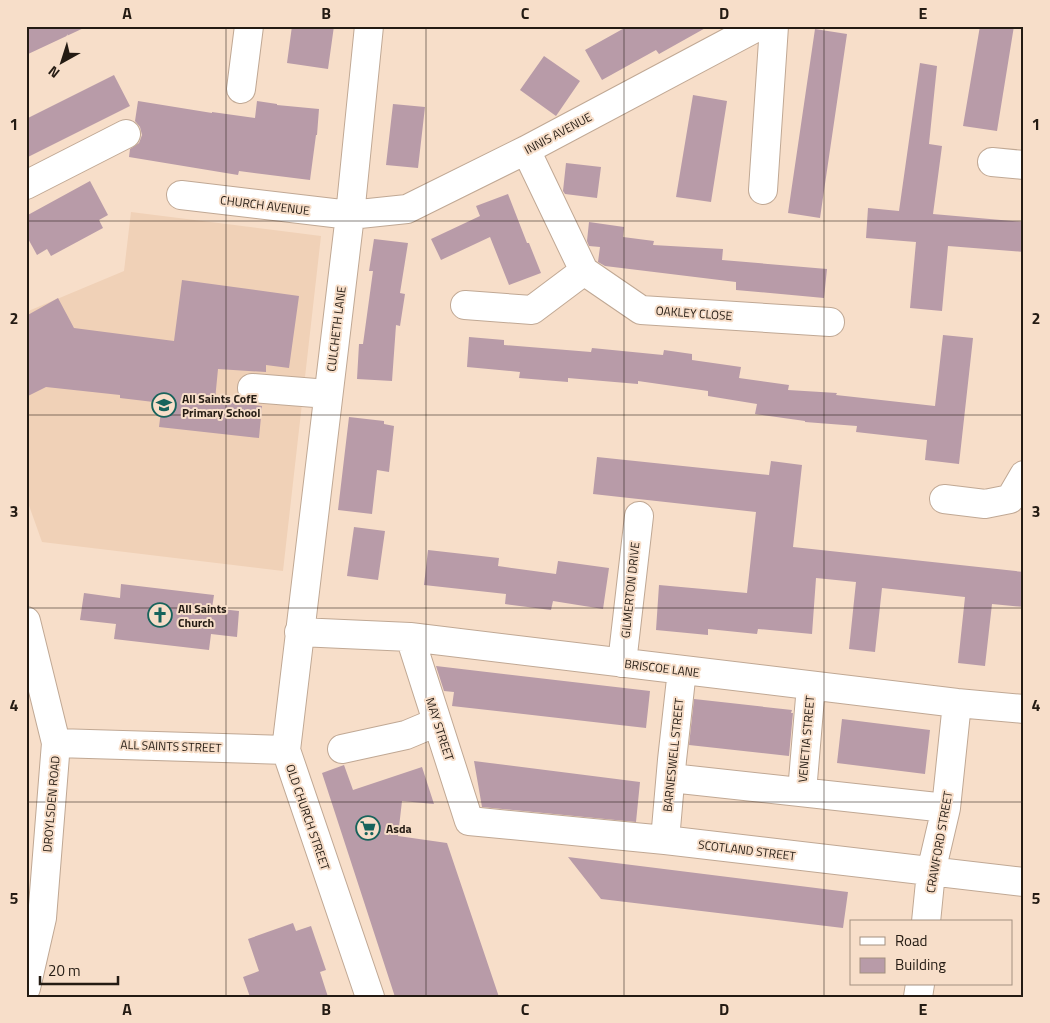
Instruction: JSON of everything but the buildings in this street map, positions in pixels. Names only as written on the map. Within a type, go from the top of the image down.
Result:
[{"type":"street","points":[[241,89],[250,26]]},
{"type":"street","name":"CULCHETH LANE","points":[[299,632],[350,215],[369,26]]},
{"type":"street","name":"INNIS AVENUE","points":[[350,215],[407,209],[526,150],[759,26]]},
{"type":"street","points":[[763,190],[774,26]]},
{"type":"street","points":[[26,185],[126,134]]},
{"type":"street","points":[[465,305],[532,310],[584,271],[526,150]]},
{"type":"street","points":[[992,162],[1024,165]]},
{"type":"street","name":"CHURCH AVENUE","points":[[181,195],[350,215]]},
{"type":"street","name":"OAKLEY CLOSE","points":[[584,271],[641,310],[830,322]]},
{"type":"street","points":[[252,388],[328,394]]},
{"type":"street","points":[[944,499],[986,504],[1010,500],[1024,475]]},
{"type":"street","name":"GILMERTON DRIVE","points":[[622,663],[638,516]]},
{"type":"street","name":"DROYLSDEN ROAD","points":[[26,621],[56,742],[42,918],[26,988]]},
{"type":"street","name":"BRISCOE LANE","points":[[299,632],[410,637],[957,704],[1024,709]]},
{"type":"street","name":"OLD CHURCH STREET","points":[[299,632],[286,750],[370,997]]},
{"type":"street","name":"MAY STREET","points":[[410,637],[469,821]]},
{"type":"street","name":"BARNESWELL STREET","points":[[665,840],[682,670]]},
{"type":"street","name":"VENETIA STREET","points":[[802,792],[811,686]]},
{"type":"street","name":"CRAWFORD STREET","points":[[926,920],[931,872],[946,808],[957,704]]},
{"type":"street","points":[[342,749],[406,734],[437,722]]},
{"type":"street","name":"ALL SAINTS STREET","points":[[56,742],[286,750]]},
{"type":"street","points":[[671,778],[946,808]]},
{"type":"street","name":"SCOTLAND STREET","points":[[469,821],[665,840],[1024,882]]},
{"type":"shaded area","name":"All Saints CofE Primary School","points":[[131,212],[321,236],[283,571],[42,542],[26,497],[26,312],[124,271]]},
{"type":"place","name":"All Saints CofE Primary School","points":[[164,405]]},
{"type":"place","name":"All Saints Church","points":[[160,615]]},
{"type":"place","name":"Asda","points":[[368,828]]}]
